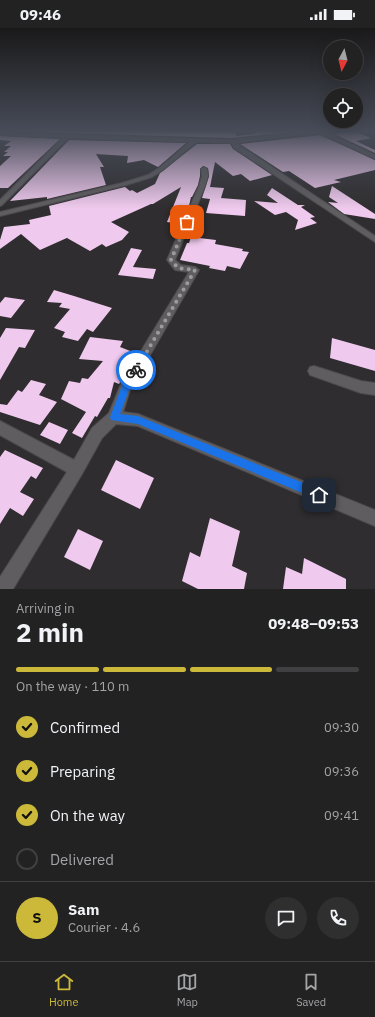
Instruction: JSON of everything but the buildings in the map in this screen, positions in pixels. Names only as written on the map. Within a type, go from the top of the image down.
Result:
[{"type":"street","points":[[0,204],[47,157]]},
{"type":"street","points":[[0,214],[124,184],[150,176],[174,157]]},
{"type":"street","points":[[251,157],[375,240]]},
{"type":"street","points":[[3,589],[77,469],[97,433],[114,417],[125,388],[195,270],[178,268],[171,260],[202,186],[205,176],[204,169]]},
{"type":"street","points":[[314,371],[360,387],[375,389]]},
{"type":"street","points":[[114,417],[138,420],[375,518]]},
{"type":"street","points":[[0,428],[77,469]]},
{"type":"way so far","points":[[136,370],[195,270],[178,268],[171,260],[187,222]]},
{"type":"route","points":[[136,370],[125,388],[114,417],[138,420],[319,495]]}]
